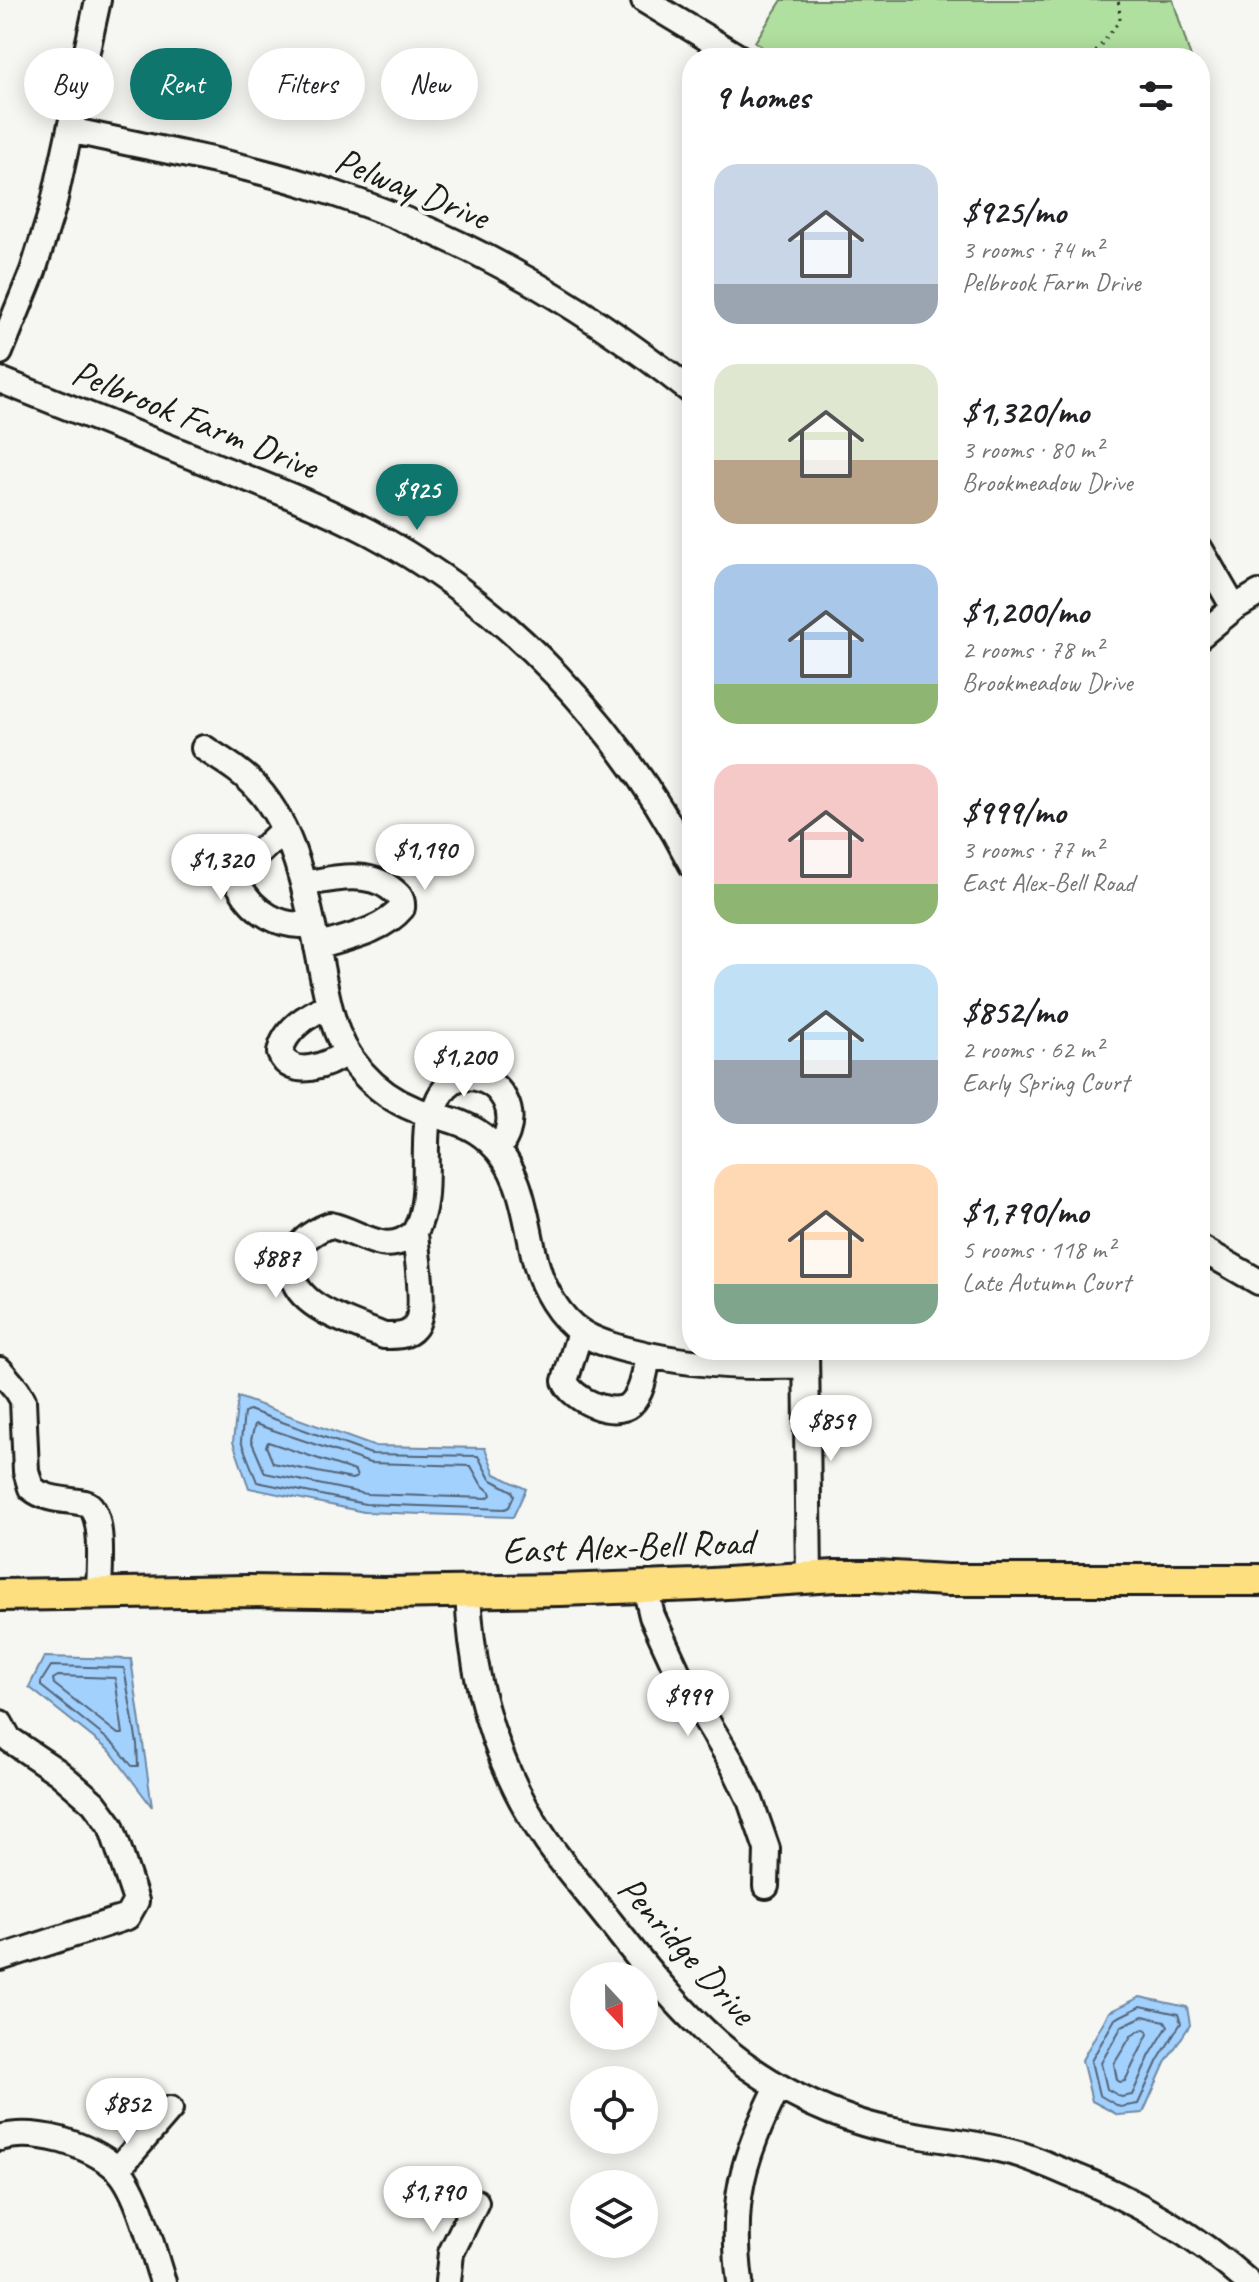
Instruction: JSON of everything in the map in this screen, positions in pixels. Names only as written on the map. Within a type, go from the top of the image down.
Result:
[{"type":"main road","name":"East Alex-Bell Road","points":[[0,1595],[468,1591],[645,1587],[875,1576],[962,1580],[1259,1580]]},
{"type":"street","points":[[0,352],[33,271],[53,207],[98,0]]},
{"type":"street","points":[[644,0],[723,48]]},
{"type":"street","name":"Pelway Drive","points":[[70,130],[306,184],[441,234],[490,258],[576,308],[682,384]]},
{"type":"street","name":"Pelbrook Farm Drive","points":[[0,380],[317,507],[370,533],[431,570],[525,642],[569,688],[610,735],[643,780],[682,846]]},
{"type":"street","points":[[1210,566],[1234,608]]},
{"type":"street","points":[[1210,628],[1259,593]]},
{"type":"street","points":[[204,748],[257,787],[283,830],[297,861],[329,1005],[347,1052],[361,1071],[396,1101],[469,1127],[498,1150],[514,1175],[543,1283],[561,1312],[580,1332],[648,1356],[722,1366],[760,1367],[796,1360]]},
{"type":"street","points":[[283,830],[248,863],[239,885],[245,896],[274,920],[314,936],[364,932],[387,922],[402,908],[400,895],[385,884],[369,878],[350,877],[303,884]]},
{"type":"street","points":[[329,1005],[296,1025],[284,1040],[280,1053],[288,1066],[303,1068],[320,1067],[347,1052]]},
{"type":"street","points":[[415,1232],[421,1296],[419,1320],[408,1333],[384,1336],[308,1302],[293,1279],[295,1253],[302,1241],[317,1230],[330,1225],[345,1228],[384,1245],[406,1241],[415,1232],[423,1218],[425,1143],[431,1114],[442,1091],[450,1083],[459,1079],[479,1078],[498,1089],[509,1122],[507,1134],[498,1150]]},
{"type":"street","points":[[1210,1254],[1259,1282]]},
{"type":"street","points":[[580,1332],[565,1381],[568,1389],[578,1398],[607,1408],[628,1406],[642,1383],[648,1356]]},
{"type":"street","points":[[806,1360],[809,1578]]},
{"type":"street","points":[[0,1370],[23,1400],[26,1471],[31,1488],[45,1497],[86,1503],[93,1507],[97,1515],[99,1592]]},
{"type":"street","points":[[645,1587],[652,1616],[678,1673],[732,1763],[750,1800],[767,1849],[766,1886]]},
{"type":"street","name":"Penridge Drive","points":[[468,1591],[471,1648],[478,1684],[489,1722],[528,1810],[548,1842],[653,1977],[680,2009],[710,2037],[778,2087],[855,2121],[1022,2155],[1108,2189],[1181,2230],[1248,2282]]},
{"type":"street","points":[[0,1723],[9,1739],[58,1772],[94,1803],[111,1826],[136,1901],[127,1917],[0,1958]]},
{"type":"street","points":[[740,2282],[736,2225],[739,2186],[747,2155],[778,2087]]},
{"type":"street","points":[[118,2169],[170,2109]]},
{"type":"street","points":[[0,2138],[16,2134],[56,2139],[87,2148],[118,2169],[132,2190],[163,2282]]},
{"type":"street","points":[[448,2282],[451,2253],[476,2202]]},
{"type":"path","points":[[1099,48],[1120,20],[1117,0]]},
{"type":"green space","points":[[782,0],[1173,0],[1188,48],[764,48],[755,42]]},
{"type":"water","points":[[238,1397],[373,1446],[485,1448],[495,1474],[526,1489],[513,1517],[364,1512],[249,1488],[233,1442]]},
{"type":"water","points":[[44,1657],[131,1659],[152,1807],[111,1752],[29,1687]]},
{"type":"water","points":[[1140,1997],[1187,2007],[1190,2025],[1165,2063],[1143,2113],[1118,2115],[1092,2101],[1082,2060],[1109,2012]]}]
